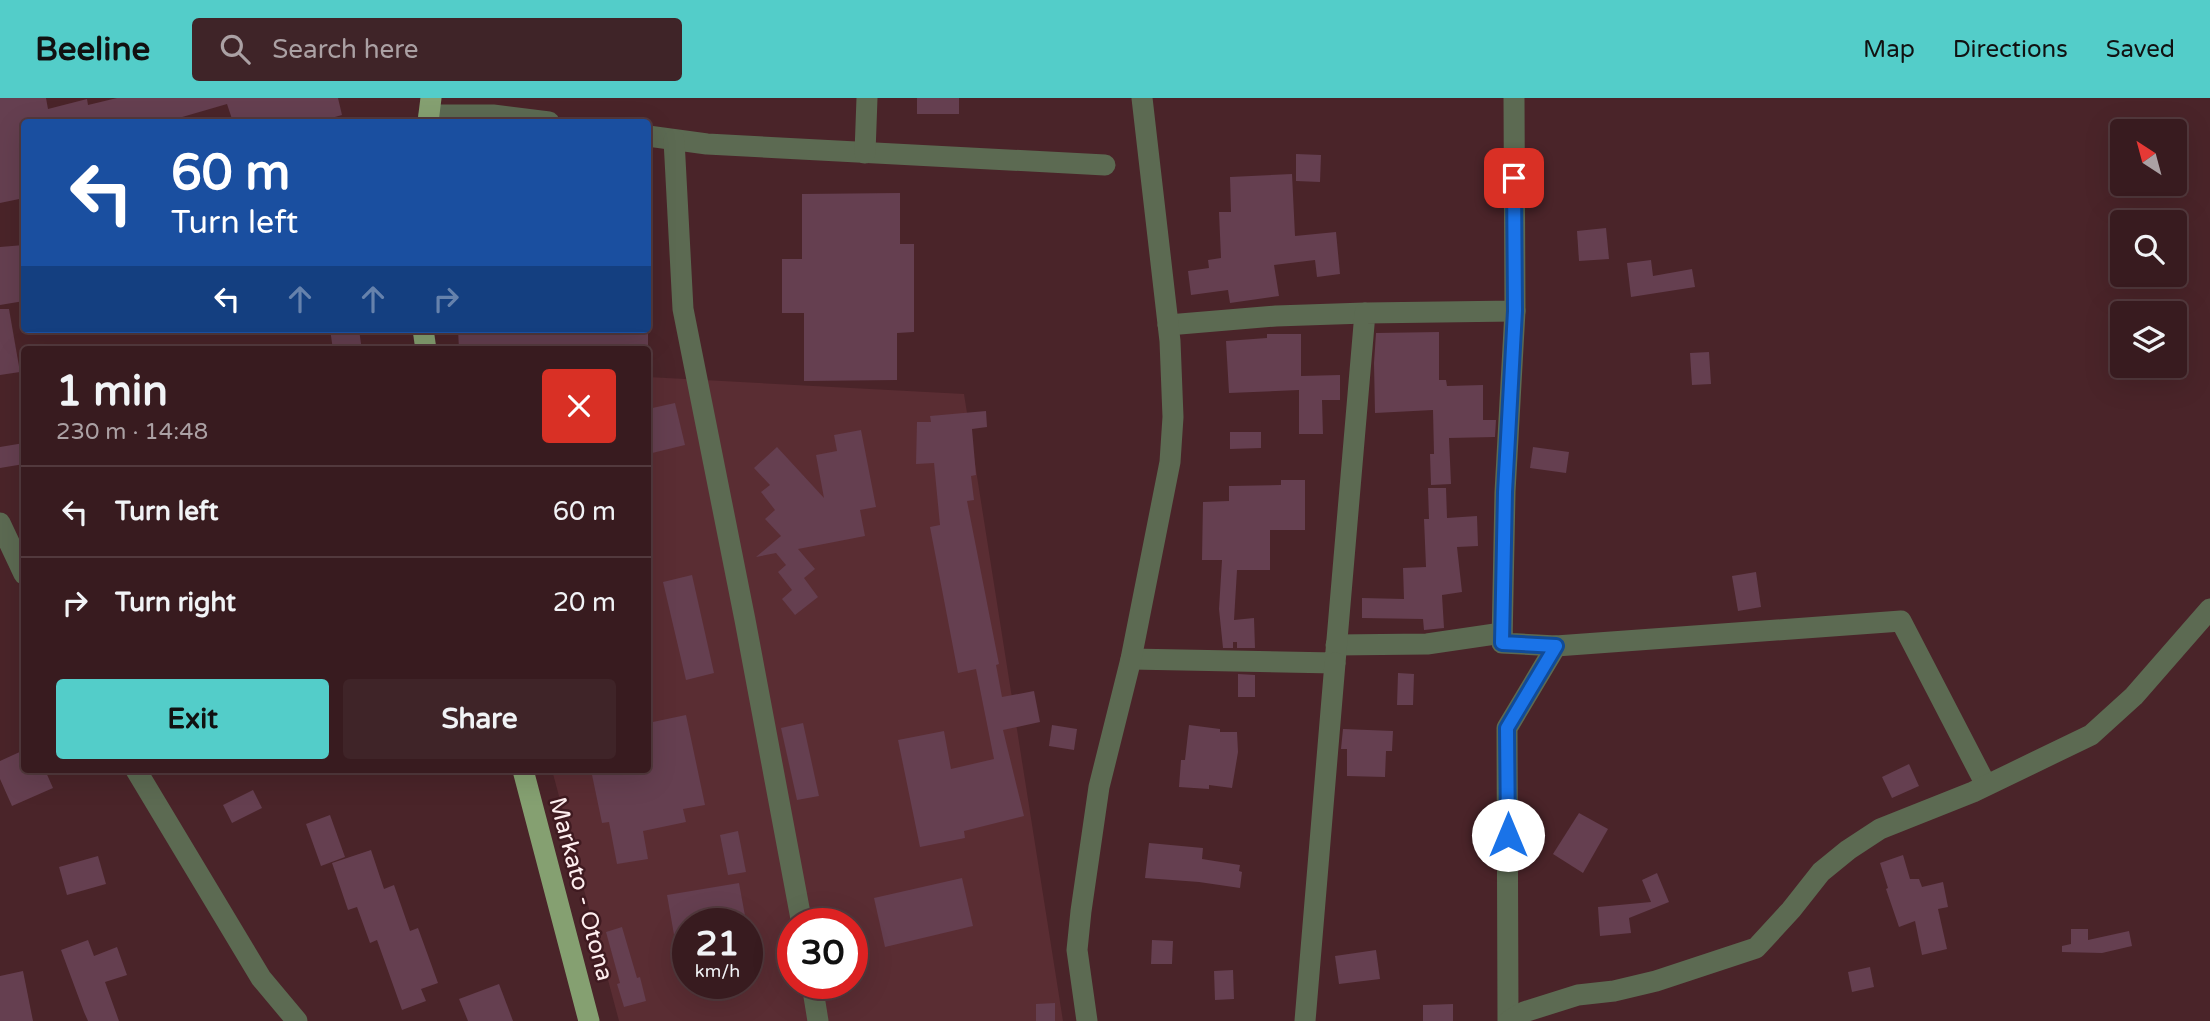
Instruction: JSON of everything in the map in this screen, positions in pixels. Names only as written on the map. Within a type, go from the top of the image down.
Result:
[{"type":"main road","name":"Markato - Otona","points":[[524,773],[589,1021]]},
{"type":"street","points":[[865,153],[867,98]]},
{"type":"street","points":[[1087,1021],[1077,950],[1081,911],[1099,787],[1131,659],[1170,462],[1173,417],[1168,325],[1142,98]]},
{"type":"street","points":[[1514,98],[1515,311],[1505,492],[1502,643],[1556,646],[1901,621],[1986,785]]},
{"type":"street","points":[[429,112],[525,119]]},
{"type":"street","points":[[651,136],[707,144],[1105,165]]},
{"type":"street","points":[[674,140],[683,309],[799,908]]},
{"type":"street","points":[[1168,325],[1276,316],[1515,311]]},
{"type":"street","points":[[1305,1021],[1365,313]]},
{"type":"street","points":[[0,523],[21,568]]},
{"type":"street","points":[[1556,646],[1507,728],[1508,1021],[1524,1012],[1578,995],[1656,981],[1756,948],[1791,911],[1821,872],[1880,828],[1986,785],[2091,735],[2142,687],[2210,608]]},
{"type":"street","points":[[1131,659],[1335,654],[1502,633]]},
{"type":"street","points":[[138,773],[261,978],[297,1021]]},
{"type":"street","points":[[814,999],[818,1021]]},
{"type":"shaded area","points":[[651,377],[964,394],[1063,1021],[619,1021],[553,773],[651,773]]},
{"type":"building","points":[[0,98],[46,98],[48,109],[87,99],[88,105],[117,98],[338,98],[342,115],[328,119],[232,119],[227,104],[175,119],[21,119],[21,199],[0,203]]},
{"type":"building","points":[[917,98],[959,98],[959,114],[917,114]]},
{"type":"building","points":[[1296,154],[1321,155],[1320,182],[1296,181]]},
{"type":"building","points":[[1292,174],[1295,236],[1336,232],[1340,274],[1317,277],[1315,260],[1274,265],[1279,296],[1230,303],[1228,290],[1191,295],[1188,271],[1209,268],[1208,260],[1221,258],[1219,212],[1231,212],[1230,177]]},
{"type":"building","points":[[900,193],[900,244],[914,244],[914,332],[897,333],[897,380],[804,381],[804,313],[782,313],[782,259],[802,259],[802,194]]},
{"type":"building","points":[[1606,228],[1609,259],[1579,261],[1577,231]]},
{"type":"building","points":[[21,245],[21,302],[0,305],[0,247]]},
{"type":"building","points":[[1651,260],[1653,276],[1692,269],[1695,287],[1631,297],[1627,263]]},
{"type":"building","points":[[0,309],[9,309],[20,372],[0,375]]},
{"type":"building","points":[[1439,332],[1439,380],[1446,380],[1447,386],[1483,385],[1483,420],[1496,420],[1495,437],[1449,438],[1451,484],[1431,485],[1430,454],[1434,454],[1433,410],[1375,413],[1374,363],[1376,333]]},
{"type":"building","points":[[331,333],[359,333],[361,346],[332,346]]},
{"type":"building","points":[[458,333],[648,333],[648,346],[459,346]]},
{"type":"building","points":[[1267,334],[1301,334],[1301,376],[1340,375],[1340,400],[1322,400],[1323,434],[1299,434],[1299,390],[1229,393],[1226,341],[1267,338]]},
{"type":"building","points":[[1709,352],[1711,384],[1692,385],[1690,353]]},
{"type":"building","points":[[675,403],[685,445],[651,453],[651,408]]},
{"type":"building","points":[[986,411],[987,427],[972,429],[976,475],[971,476],[974,500],[967,501],[999,664],[996,665],[1002,697],[1034,691],[1040,722],[1003,730],[1024,816],[964,831],[965,838],[920,847],[898,740],[944,731],[951,769],[994,759],[976,669],[958,673],[930,527],[940,525],[934,463],[916,464],[917,422],[931,422],[930,416]]},
{"type":"building","points":[[861,430],[876,507],[860,510],[865,536],[798,549],[815,569],[804,578],[818,597],[795,615],[782,599],[792,590],[778,572],[786,565],[776,553],[756,557],[781,536],[765,519],[775,510],[761,492],[770,485],[754,468],[777,447],[824,498],[816,455],[837,451],[834,435]]},
{"type":"building","points":[[1230,432],[1261,432],[1261,448],[1230,449]]},
{"type":"building","points":[[21,444],[21,464],[0,468],[0,447]]},
{"type":"building","points":[[1533,447],[1569,452],[1566,473],[1530,468]]},
{"type":"building","points":[[1281,480],[1305,480],[1305,530],[1270,530],[1270,570],[1237,570],[1234,620],[1254,618],[1255,648],[1237,648],[1237,642],[1233,642],[1233,648],[1223,648],[1219,609],[1222,560],[1202,560],[1203,502],[1229,501],[1229,486],[1281,485]]},
{"type":"building","points":[[1428,488],[1446,488],[1447,518],[1477,516],[1478,546],[1457,547],[1462,592],[1442,595],[1444,628],[1424,630],[1423,619],[1362,618],[1362,598],[1404,599],[1403,568],[1426,567],[1424,519],[1429,519]]},
{"type":"building","points":[[1756,572],[1761,607],[1738,611],[1732,576]]},
{"type":"building","points":[[692,575],[714,673],[686,680],[663,582]]},
{"type":"building","points":[[1398,673],[1414,674],[1413,705],[1397,705]]},
{"type":"building","points":[[1238,674],[1255,675],[1255,697],[1238,697]]},
{"type":"building","points":[[686,715],[705,805],[683,809],[686,822],[643,831],[648,859],[617,864],[609,822],[602,823],[592,773],[651,773],[651,722]]},
{"type":"building","points":[[803,723],[819,796],[797,800],[781,728]]},
{"type":"building","points":[[1052,725],[1077,729],[1074,750],[1049,746]]},
{"type":"building","points":[[1189,725],[1220,729],[1220,732],[1237,732],[1238,752],[1232,788],[1209,785],[1209,789],[1179,787],[1181,760],[1185,760]]},
{"type":"building","points":[[1343,729],[1393,731],[1392,751],[1386,751],[1385,777],[1347,776],[1347,749],[1341,749]]},
{"type":"building","points":[[21,751],[21,773],[46,773],[53,788],[12,806],[0,779],[0,761]]},
{"type":"building","points":[[1909,764],[1919,786],[1892,798],[1882,777]]},
{"type":"building","points":[[253,790],[262,808],[232,823],[223,805]]},
{"type":"building","points":[[1579,813],[1608,829],[1583,873],[1553,854]]},
{"type":"building","points":[[330,815],[345,857],[321,866],[306,824]]},
{"type":"building","points":[[738,831],[746,872],[728,875],[720,835]]},
{"type":"building","points":[[1149,843],[1203,848],[1202,859],[1240,865],[1240,888],[1145,878]]},
{"type":"building","points":[[371,850],[384,889],[394,885],[410,931],[418,928],[438,983],[421,989],[426,1001],[402,1010],[377,940],[370,943],[357,907],[348,910],[332,863]]},
{"type":"building","points":[[1903,855],[1910,879],[1919,879],[1922,887],[1943,882],[1948,907],[1938,909],[1947,949],[1922,955],[1915,921],[1899,927],[1880,863]]},
{"type":"building","points":[[98,856],[106,884],[67,895],[59,867]]},
{"type":"building","points":[[1657,873],[1669,902],[1629,918],[1631,933],[1600,936],[1598,907],[1651,902],[1642,880]]},
{"type":"building","points":[[962,878],[973,926],[885,947],[874,898]]},
{"type":"building","points":[[739,883],[744,908],[672,908],[672,923],[667,895]]},
{"type":"building","points":[[622,927],[646,1001],[624,1007],[606,932]]},
{"type":"building","points":[[2071,929],[2088,929],[2088,940],[2129,931],[2132,946],[2102,953],[2062,952],[2062,946],[2071,944]]},
{"type":"building","points":[[88,940],[94,956],[117,947],[127,975],[105,982],[119,1021],[88,1021],[84,1012],[61,950]]},
{"type":"building","points":[[1152,940],[1173,941],[1172,964],[1151,964]]},
{"type":"building","points":[[1376,950],[1380,979],[1339,984],[1335,956]]},
{"type":"building","points":[[1870,967],[1874,987],[1852,992],[1848,972]]},
{"type":"building","points":[[1233,970],[1234,999],[1215,1000],[1214,971]]},
{"type":"building","points":[[23,971],[33,1021],[0,1021],[0,976]]},
{"type":"building","points":[[499,984],[513,1021],[468,1021],[459,999]]},
{"type":"building","points":[[1055,1003],[1055,1021],[1036,1021],[1036,1004]]},
{"type":"building","points":[[1453,1004],[1453,1021],[1423,1021],[1423,1005]]},
{"type":"route","points":[[1508,835],[1507,728],[1556,646],[1502,643],[1505,492],[1515,311],[1514,178]]}]
